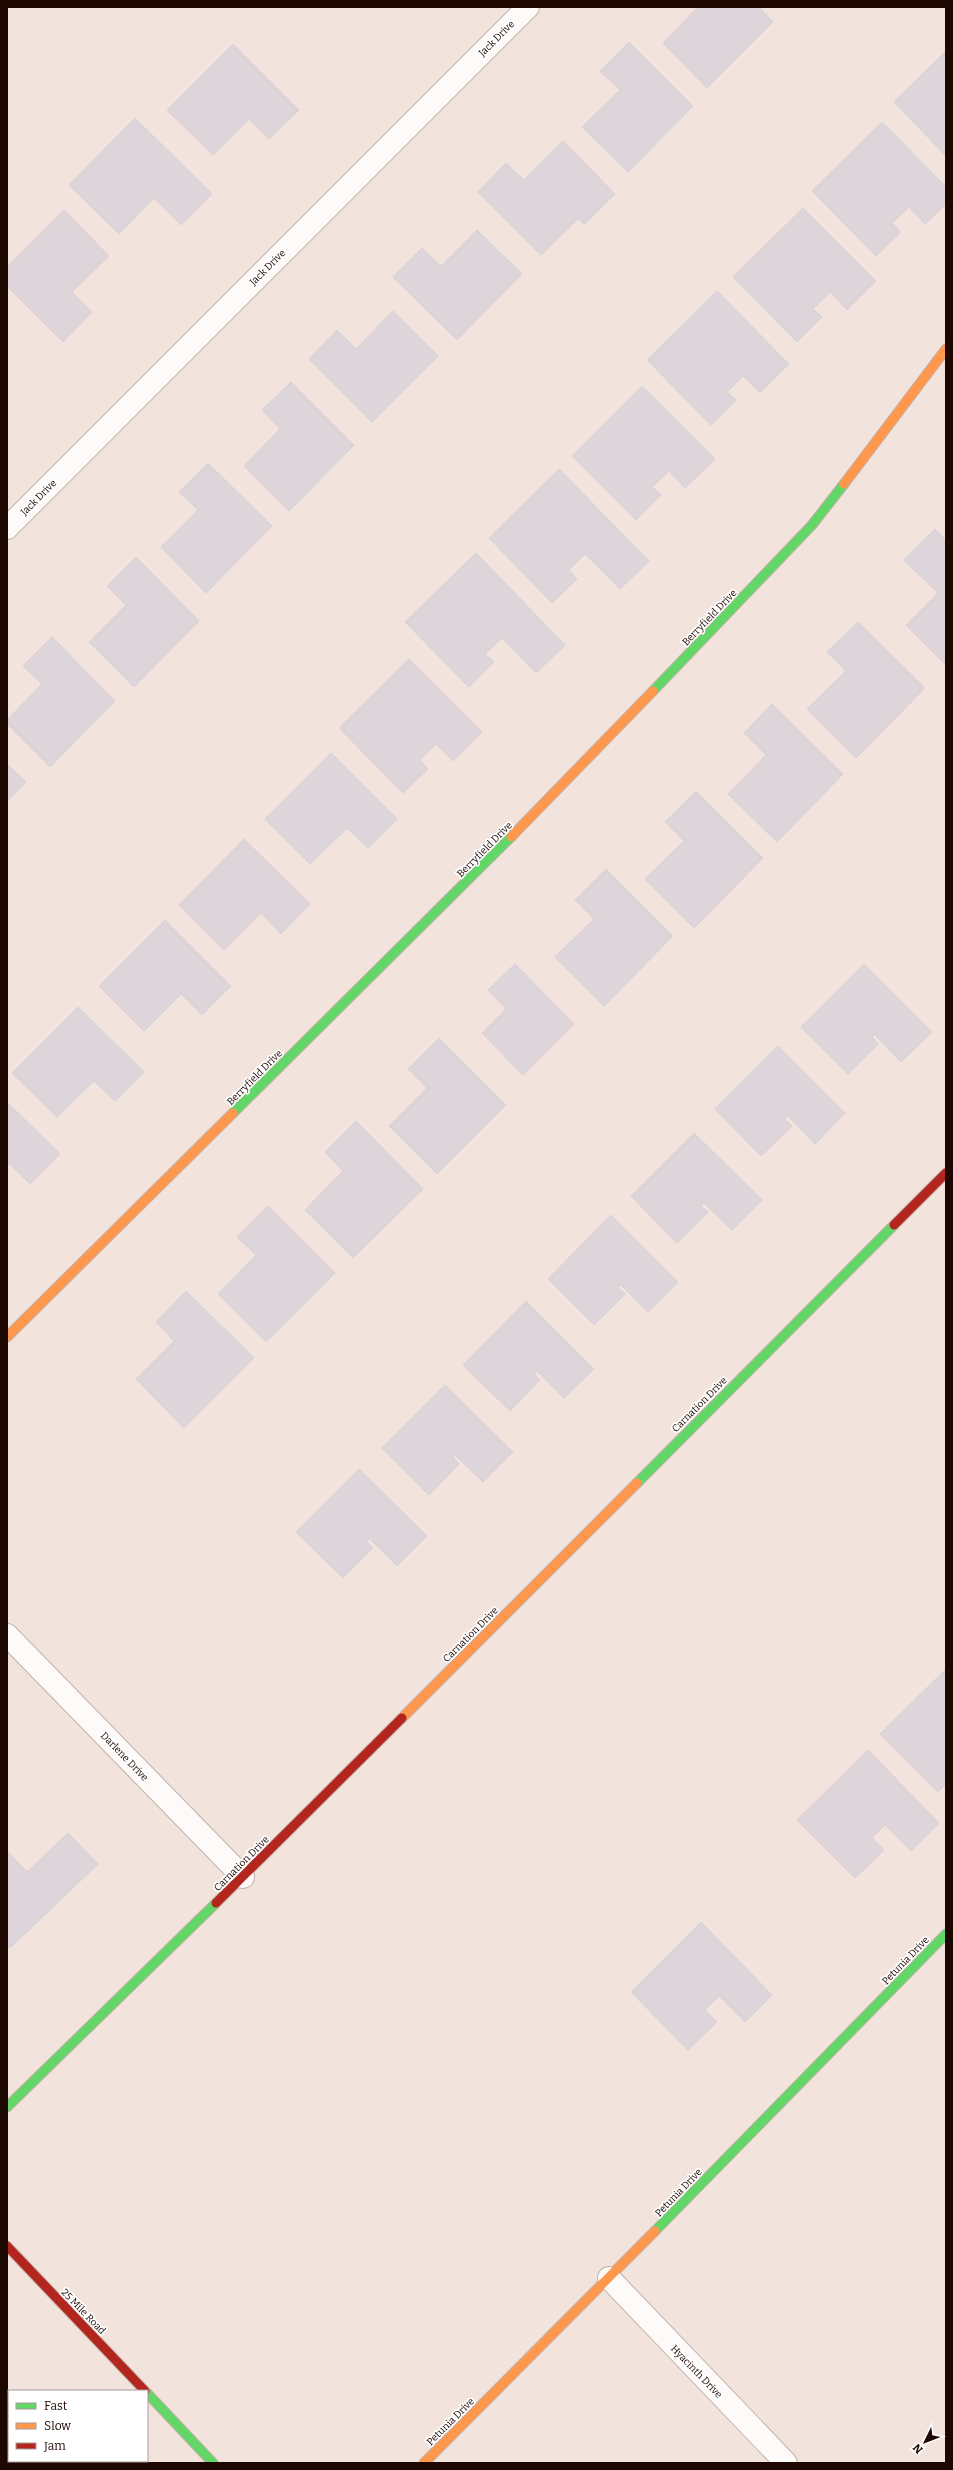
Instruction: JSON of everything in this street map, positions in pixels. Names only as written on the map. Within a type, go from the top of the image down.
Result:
[{"type":"street","name":"Jack Drive","points":[[7,528],[528,7]]},
{"type":"street","name":"Berryfield Drive","points":[[7,1337],[566,782],[806,531],[890,426],[946,349]]},
{"type":"street","name":"Carnation Drive","points":[[7,2107],[243,1877],[946,1173]]},
{"type":"street","name":"Darlene Drive","points":[[7,1635],[243,1877]]},
{"type":"street","name":"Petunia Drive","points":[[424,2463],[609,2278],[946,1934]]},
{"type":"street","name":"25 Mile Road","points":[[7,2246],[144,2390]]},
{"type":"street","name":"Hyacinth Drive","points":[[609,2278],[786,2463]]},
{"type":"street","points":[[148,2394],[213,2463]]},
{"type":"building","points":[[698,7],[759,7],[773,22],[707,88],[663,43]]},
{"type":"building","points":[[629,42],[693,106],[628,172],[582,127],[620,90],[600,71]]},
{"type":"building","points":[[233,44],[299,110],[269,139],[249,119],[213,155],[167,110]]},
{"type":"building","points":[[946,51],[946,156],[894,102]]},
{"type":"building","points":[[135,118],[212,194],[181,225],[154,198],[119,234],[69,185]]},
{"type":"building","points":[[882,122],[946,187],[946,204],[925,224],[909,207],[892,223],[901,232],[876,256],[812,191]]},
{"type":"building","points":[[563,141],[615,194],[584,225],[578,219],[541,255],[478,192],[506,163],[524,180]]},
{"type":"building","points":[[803,208],[876,281],[847,310],[830,292],[813,309],[822,317],[797,342],[733,277]]},
{"type":"building","points":[[64,210],[109,256],[72,292],[92,312],[63,342],[7,286],[7,267]]},
{"type":"building","points":[[477,230],[522,274],[457,340],[393,277],[422,248],[441,266]]},
{"type":"building","points":[[717,291],[789,364],[760,393],[743,376],[727,392],[736,400],[711,425],[647,360]]},
{"type":"building","points":[[393,311],[438,356],[372,422],[309,359],[337,330],[356,349]]},
{"type":"building","points":[[291,382],[354,445],[289,511],[244,466],[280,429],[262,410]]},
{"type":"building","points":[[642,386],[715,459],[685,488],[669,471],[652,487],[661,495],[636,520],[572,456]]},
{"type":"building","points":[[208,463],[272,526],[206,593],[161,547],[198,510],[179,492]]},
{"type":"building","points":[[559,469],[649,561],[620,589],[585,554],[569,570],[577,579],[552,603],[489,538]]},
{"type":"building","points":[[935,529],[946,541],[946,665],[906,625],[938,593],[904,560]]},
{"type":"building","points":[[476,553],[565,645],[536,673],[502,638],[485,654],[494,662],[469,687],[405,622]]},
{"type":"building","points":[[136,557],[199,621],[134,687],[89,642],[126,605],[107,586]]},
{"type":"building","points":[[858,622],[925,688],[856,758],[807,709],[846,671],[827,652]]},
{"type":"building","points":[[52,637],[115,701],[50,767],[7,724],[7,720],[42,684],[23,666]]},
{"type":"building","points":[[409,659],[482,732],[453,761],[436,744],[420,760],[428,769],[403,793],[339,728]]},
{"type":"building","points":[[772,704],[843,774],[777,842],[728,794],[766,755],[744,733]]},
{"type":"building","points":[[331,753],[397,819],[368,848],[347,828],[310,864],[265,819]]},
{"type":"building","points":[[7,764],[26,782],[7,801]]},
{"type":"building","points":[[696,791],[763,858],[694,928],[645,879],[684,841],[665,822]]},
{"type":"building","points":[[244,839],[310,904],[281,934],[261,913],[224,950],[179,905]]},
{"type":"building","points":[[606,869],[673,936],[604,1006],[555,957],[594,919],[575,900]]},
{"type":"building","points":[[165,920],[231,986],[202,1015],[181,994],[144,1031],[99,986]]},
{"type":"building","points":[[515,964],[574,1024],[523,1075],[482,1033],[506,1009],[488,990]]},
{"type":"building","points":[[864,964],[932,1032],[901,1062],[874,1034],[872,1037],[878,1044],[848,1074],[801,1027]]},
{"type":"building","points":[[78,1007],[144,1072],[115,1101],[94,1081],[57,1117],[12,1073]]},
{"type":"building","points":[[439,1038],[506,1105],[437,1174],[389,1126],[427,1088],[408,1069]]},
{"type":"building","points":[[778,1046],[845,1113],[815,1144],[788,1116],[785,1119],[792,1126],[761,1156],[715,1109]]},
{"type":"building","points":[[7,1102],[60,1154],[30,1184],[9,1163],[7,1166]]},
{"type":"building","points":[[356,1121],[423,1189],[353,1258],[305,1210],[343,1171],[325,1152]]},
{"type":"building","points":[[694,1133],[762,1200],[732,1230],[704,1203],[701,1206],[708,1212],[677,1243],[631,1196]]},
{"type":"building","points":[[268,1206],[335,1273],[266,1342],[218,1294],[256,1255],[237,1237]]},
{"type":"building","points":[[611,1215],[678,1282],[648,1312],[621,1285],[618,1288],[625,1294],[594,1325],[548,1279]]},
{"type":"building","points":[[186,1291],[254,1358],[184,1428],[136,1379],[174,1341],[156,1322]]},
{"type":"building","points":[[526,1301],[594,1369],[564,1398],[537,1371],[534,1374],[540,1380],[510,1411],[463,1365]]},
{"type":"building","points":[[445,1385],[513,1452],[483,1482],[455,1455],[453,1457],[459,1464],[429,1495],[382,1448]]},
{"type":"building","points":[[359,1469],[427,1536],[397,1566],[369,1538],[367,1542],[373,1548],[343,1578],[296,1532]]},
{"type":"building","points":[[946,1669],[946,1784],[938,1792],[880,1734]]},
{"type":"building","points":[[868,1750],[939,1823],[911,1851],[885,1825],[872,1838],[884,1850],[855,1878],[797,1820]]},
{"type":"building","points":[[68,1833],[98,1864],[10,1948],[7,1946],[7,1851],[27,1872]]},
{"type":"building","points":[[701,1922],[772,1995],[745,2022],[719,1996],[705,2010],[717,2022],[688,2050],[631,1992]]},
{"type":"traffic: fast","points":[[653,691],[812,525],[844,484]]},
{"type":"traffic: fast","points":[[233,1113],[511,837]]},
{"type":"traffic: fast","points":[[637,1483],[894,1225]]},
{"type":"traffic: fast","points":[[7,2107],[216,1903]]},
{"type":"traffic: fast","points":[[655,2231],[946,1934]]},
{"type":"traffic: fast","points":[[148,2394],[213,2463]]},
{"type":"traffic: slow","points":[[844,484],[946,349]]},
{"type":"traffic: slow","points":[[511,837],[653,691]]},
{"type":"traffic: slow","points":[[7,1337],[233,1113]]},
{"type":"traffic: slow","points":[[402,1718],[637,1483]]},
{"type":"traffic: slow","points":[[424,2463],[655,2231]]},
{"type":"traffic: jam","points":[[894,1225],[946,1173]]},
{"type":"traffic: jam","points":[[216,1903],[402,1718]]},
{"type":"traffic: jam","points":[[7,2246],[144,2390]]}]
